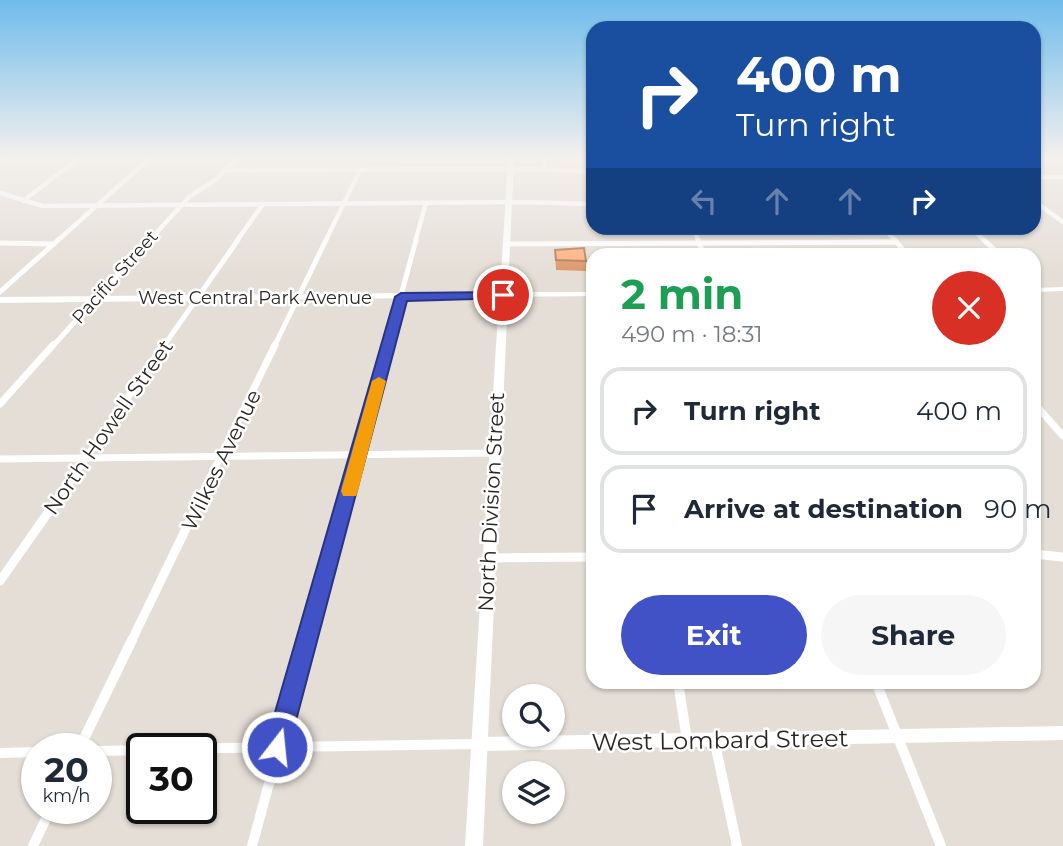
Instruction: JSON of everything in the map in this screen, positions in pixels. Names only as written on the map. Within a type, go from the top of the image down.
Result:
[{"type":"main road","name":"North Division Street","points":[[474,846],[507,196]]},
{"type":"main road","points":[[1041,289],[1063,289]]},
{"type":"main road","name":"West Central Park Avenue","points":[[0,300],[586,294]]},
{"type":"street","points":[[10,196],[43,206],[507,202],[586,204]]},
{"type":"street","points":[[23,201],[29,196]]},
{"type":"street","points":[[0,292],[107,196]]},
{"type":"street","name":"Pacific Street","points":[[0,404],[181,205],[192,196]]},
{"type":"street","name":"Wilkes Avenue","points":[[87,733],[348,196]]},
{"type":"street","points":[[252,846],[426,203]]},
{"type":"street","name":"North Howell Street","points":[[0,581],[263,204]]},
{"type":"street","points":[[1041,206],[1063,222]]},
{"type":"street","points":[[696,235],[701,248]]},
{"type":"street","points":[[890,235],[901,248]]},
{"type":"street","points":[[978,235],[992,248]]},
{"type":"street","points":[[505,244],[896,242]]},
{"type":"street","points":[[0,243],[55,244]]},
{"type":"street","points":[[1041,411],[1063,436]]},
{"type":"street","points":[[0,459],[493,453]]},
{"type":"street","points":[[1041,555],[1063,557]]},
{"type":"street","points":[[487,558],[586,557]]},
{"type":"street","points":[[679,689],[687,740]]},
{"type":"street","points":[[878,689],[941,846]]},
{"type":"street","name":"West Lombard Street","points":[[217,748],[1063,733]]},
{"type":"street","points":[[713,739],[737,846]]},
{"type":"street","points":[[0,753],[21,752]]},
{"type":"street","points":[[33,846],[43,824]]},
{"type":"building","points":[[584,248],[586,261],[556,260],[555,250]]},
{"type":"slow traffic","points":[[349,491],[379,381]]},
{"type":"route","points":[[277,747],[401,297],[503,295]]}]
